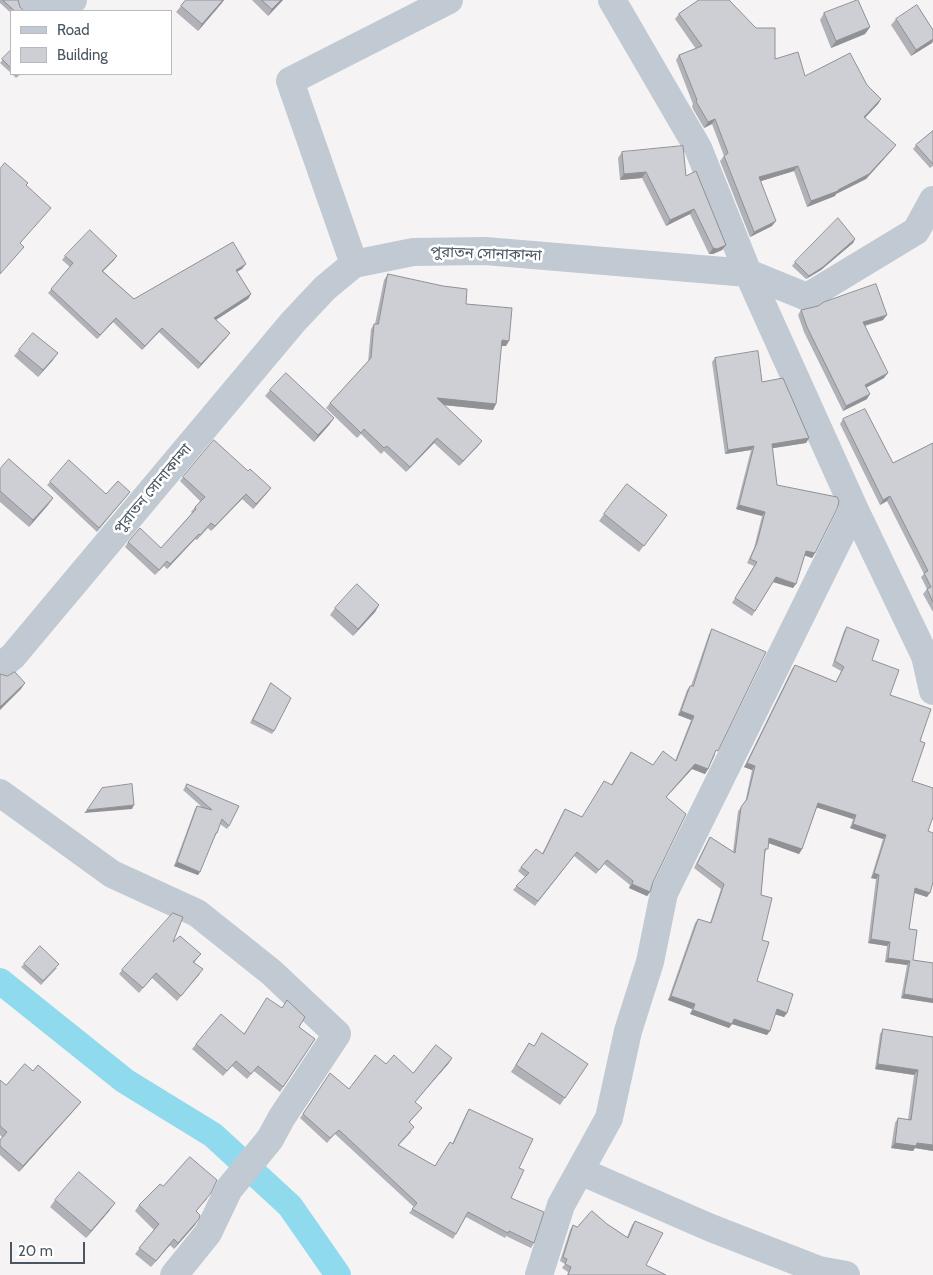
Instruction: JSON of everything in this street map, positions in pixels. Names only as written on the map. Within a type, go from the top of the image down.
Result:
[{"type":"street","points":[[30,0],[38,10]]},
{"type":"street","points":[[58,10],[72,0]]},
{"type":"street","points":[[354,264],[290,81],[449,0]]},
{"type":"street","points":[[612,0],[698,148],[748,273],[854,508],[925,656],[933,691]]},
{"type":"street","name":"পুরাতন সোনাকান্দা","points":[[0,667],[13,656],[293,322],[325,288],[354,264],[413,252],[485,251],[748,273],[807,297],[916,231],[933,200]]},
{"type":"street","points":[[539,1275],[561,1205],[609,1118],[628,1031],[650,962],[664,892],[854,508]]},
{"type":"street","points":[[0,793],[112,874],[197,913],[271,972],[337,1034],[282,1117],[270,1139],[228,1189],[208,1233],[174,1275]]},
{"type":"street","points":[[580,1171],[747,1242],[819,1270],[846,1275]]},
{"type":"building","points":[[3,0],[18,0],[23,10],[14,10]]},
{"type":"building","points":[[186,0],[223,0],[202,24],[181,6]]},
{"type":"building","points":[[262,0],[281,0],[272,9]]},
{"type":"building","points":[[699,0],[729,0],[756,28],[775,28],[775,59],[798,52],[805,76],[850,53],[867,85],[881,99],[864,117],[896,145],[869,174],[838,191],[811,201],[798,166],[759,177],[776,221],[754,232],[724,156],[728,153],[715,119],[708,122],[697,103],[679,55],[702,46],[679,14]]},
{"type":"building","points":[[858,0],[870,27],[836,41],[824,13]]},
{"type":"building","points":[[917,5],[933,30],[933,39],[916,50],[896,19]]},
{"type":"building","points":[[10,51],[10,67],[2,59]]},
{"type":"building","points":[[933,131],[933,164],[916,145]]},
{"type":"building","points":[[683,146],[686,176],[696,171],[726,245],[717,249],[713,248],[694,209],[670,220],[646,172],[624,174],[622,152]]},
{"type":"building","points":[[5,163],[28,183],[26,185],[51,208],[20,243],[24,247],[0,274],[0,169]]},
{"type":"building","points":[[838,218],[855,239],[823,267],[809,276],[795,262]]},
{"type":"building","points":[[90,230],[117,256],[102,271],[134,299],[233,242],[246,264],[236,270],[251,294],[214,318],[230,333],[201,364],[162,328],[145,346],[116,318],[100,335],[51,289],[73,263],[65,256]]},
{"type":"building","points":[[388,274],[443,286],[467,289],[466,304],[512,308],[509,341],[502,340],[496,404],[437,398],[482,441],[463,461],[437,438],[410,467],[387,446],[384,448],[364,429],[361,433],[330,403],[371,358],[374,324],[378,324]]},
{"type":"building","points":[[876,284],[887,315],[863,322],[888,373],[865,385],[870,394],[846,406],[807,327],[801,310],[818,306],[824,302]]},
{"type":"building","points":[[33,333],[58,353],[43,370],[19,350]]},
{"type":"building","points":[[758,351],[762,382],[783,378],[809,438],[772,444],[777,485],[837,497],[839,501],[837,509],[815,553],[806,551],[796,584],[776,577],[755,611],[735,598],[757,562],[750,559],[757,543],[765,512],[739,505],[754,446],[728,450],[715,358]]},
{"type":"building","points":[[286,373],[334,418],[318,435],[270,390]]},
{"type":"building","points":[[865,409],[893,463],[933,443],[933,602],[927,589],[931,587],[924,573],[928,571],[890,496],[883,500],[843,419]]},
{"type":"building","points":[[214,440],[248,471],[250,469],[271,488],[256,504],[246,494],[215,526],[211,523],[170,564],[167,561],[159,570],[128,542],[140,528],[161,548],[196,509],[195,507],[205,497],[183,477]]},
{"type":"building","points":[[9,459],[53,498],[33,520],[0,491],[0,469]]},
{"type":"building","points":[[69,460],[106,494],[118,481],[130,492],[99,528],[50,482]]},
{"type":"building","points":[[627,484],[667,515],[644,546],[604,514]]},
{"type":"building","points":[[357,584],[379,605],[358,629],[335,608]]},
{"type":"building","points":[[847,627],[879,640],[872,660],[899,670],[890,695],[931,709],[920,741],[925,743],[912,781],[933,788],[933,817],[928,831],[933,833],[933,882],[930,893],[915,888],[909,929],[917,930],[913,960],[933,963],[933,999],[904,994],[910,961],[888,958],[890,942],[871,939],[879,875],[874,873],[886,835],[853,824],[856,815],[818,803],[802,849],[769,838],[768,849],[765,849],[761,895],[772,898],[762,940],[769,942],[757,981],[793,994],[787,1013],[777,1009],[770,1031],[734,1019],[732,1024],[693,1010],[695,1004],[671,996],[698,919],[711,923],[724,884],[697,864],[710,837],[735,853],[741,807],[747,799],[755,766],[747,763],[795,665],[836,682],[844,667],[835,661]]},
{"type":"building","points":[[712,629],[766,652],[708,769],[695,764],[666,797],[686,814],[650,892],[632,884],[633,881],[607,860],[599,870],[577,852],[538,901],[516,886],[529,873],[521,867],[536,849],[543,854],[565,809],[582,817],[604,781],[612,785],[631,752],[653,765],[663,751],[676,761],[694,716],[681,711],[690,686],[693,686]]},
{"type":"building","points":[[15,672],[25,683],[0,707],[0,674],[7,676]]},
{"type":"building","points":[[271,683],[291,698],[274,731],[253,720]]},
{"type":"building","points":[[132,784],[134,805],[87,810],[102,788]]},
{"type":"building","points":[[187,784],[239,806],[229,826],[222,819],[200,872],[177,862],[197,806],[212,810],[186,787]]},
{"type":"building","points":[[173,913],[183,917],[173,942],[180,936],[201,954],[193,962],[203,969],[181,996],[156,973],[143,988],[122,970]]},
{"type":"building","points":[[40,946],[59,964],[43,981],[24,964]]},
{"type":"building","points":[[267,998],[282,1008],[287,1000],[305,1017],[299,1027],[315,1039],[283,1087],[258,1066],[251,1074],[236,1061],[227,1071],[196,1044],[221,1014],[244,1034]]},
{"type":"building","points":[[883,1029],[933,1037],[933,1145],[917,1143],[916,1146],[895,1143],[898,1118],[911,1120],[918,1070],[878,1064]]},
{"type":"building","points":[[542,1033],[588,1064],[565,1098],[516,1065],[529,1043],[534,1046]]},
{"type":"building","points":[[436,1045],[452,1058],[415,1102],[422,1108],[409,1122],[414,1127],[398,1145],[435,1166],[450,1142],[453,1144],[469,1109],[533,1139],[519,1168],[524,1170],[511,1198],[544,1212],[534,1243],[509,1231],[508,1233],[468,1212],[456,1234],[412,1209],[417,1203],[339,1130],[330,1138],[303,1114],[330,1073],[349,1089],[375,1055],[386,1064],[394,1055],[413,1073]]},
{"type":"building","points":[[25,1064],[33,1071],[38,1065],[81,1102],[23,1166],[0,1146],[0,1140],[7,1132],[0,1126],[0,1080],[6,1085]]},
{"type":"building","points":[[190,1157],[217,1180],[211,1193],[196,1211],[200,1215],[199,1219],[178,1243],[174,1239],[156,1261],[139,1248],[159,1224],[139,1205],[160,1184],[163,1186]]},
{"type":"building","points":[[79,1172],[115,1203],[91,1231],[55,1200]]},
{"type":"building","points":[[592,1211],[628,1238],[635,1221],[663,1233],[646,1265],[666,1275],[568,1275],[571,1267],[565,1264],[567,1259],[563,1257],[573,1225],[577,1227]]},
{"type":"waterway","points":[[0,981],[125,1081],[213,1135],[290,1206],[338,1275]]}]
